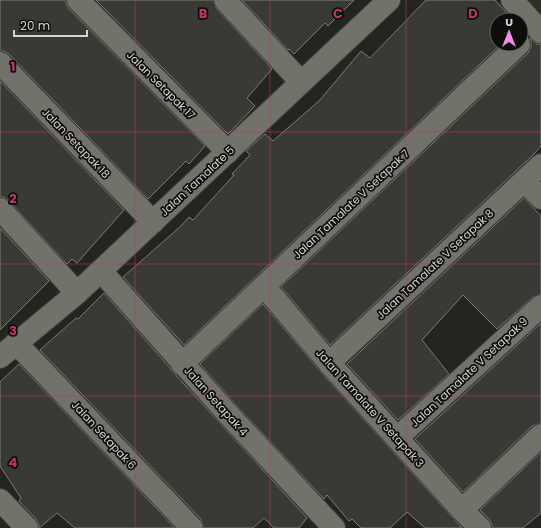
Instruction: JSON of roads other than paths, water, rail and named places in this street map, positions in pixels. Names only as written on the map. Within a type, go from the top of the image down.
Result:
[{"type":"street","name":"Jalan Setapak 17","points":[[78,0],[228,152]]},
{"type":"street","points":[[225,0],[300,82]]},
{"type":"street","points":[[512,0],[539,30],[529,37]]},
{"type":"street","name":"Jalan Tamalate 5","points":[[8,350],[77,293],[228,152],[300,82],[376,4]]},
{"type":"street","name":"Jalan Tamalate V Setapak 7","points":[[182,364],[511,52]]},
{"type":"street","name":"Jalan Setapak 18","points":[[0,63],[153,222]]},
{"type":"street","name":"Jalan Tamalate V Setapak 8","points":[[329,363],[541,165]]},
{"type":"street","points":[[524,181],[541,198]]},
{"type":"street","points":[[0,209],[77,293]]},
{"type":"street","name":"Jalan Setapak 4","points":[[101,271],[182,364],[334,528]]},
{"type":"street","name":"Jalan Tamalate V Setapak 3","points":[[264,286],[329,363],[480,528]]},
{"type":"street","name":"Jalan Tamalate V Setapak 9","points":[[397,438],[541,306]]},
{"type":"street","name":"Jalan Setapak 6","points":[[8,350],[192,528]]},
{"type":"street","points":[[462,510],[541,436]]},
{"type":"street","points":[[0,500],[27,528]]}]
